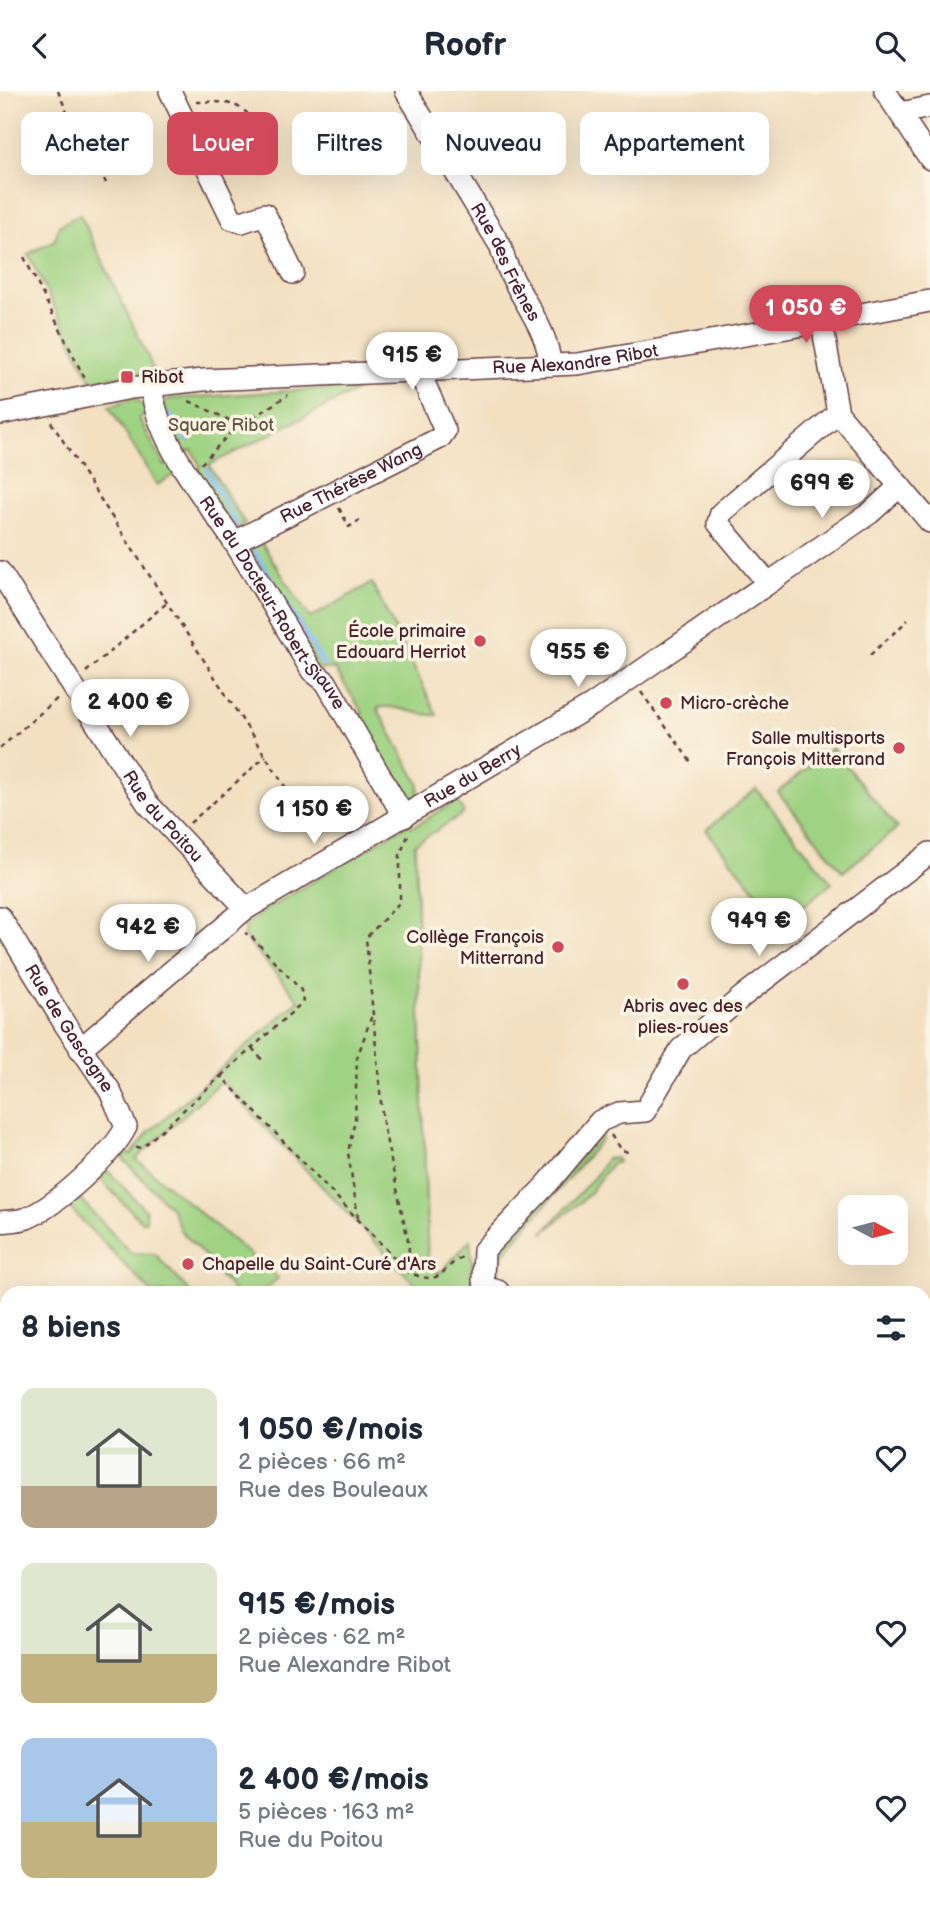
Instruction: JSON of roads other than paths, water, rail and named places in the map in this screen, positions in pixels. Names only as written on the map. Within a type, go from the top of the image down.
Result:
[{"type":"street","name":"Rue des Frênes","points":[[406,91],[501,247],[506,270],[547,344],[550,365]]},
{"type":"street","points":[[885,91],[930,159]]},
{"type":"street","points":[[172,96],[232,219],[242,222],[265,214],[293,273]]},
{"type":"street","points":[[901,113],[930,107]]},
{"type":"street","name":"Rue Alexandre Ribot","points":[[0,414],[89,396],[203,380],[601,361],[823,324],[930,301]]},
{"type":"street","points":[[823,324],[838,413],[930,522]]},
{"type":"street","name":"Rue Thérèse Wang","points":[[234,542],[440,438],[445,431],[419,370]]},
{"type":"street","name":"Rue du Docteur-Robert-Siauve","points":[[156,386],[154,409],[189,476],[234,542],[312,671],[326,682],[404,817]]},
{"type":"street","points":[[768,583],[718,523],[721,513],[838,413]]},
{"type":"street","name":"Rue du Berry","points":[[80,1049],[238,915],[592,705],[870,513],[900,486]]},
{"type":"street","name":"Rue du Poitou","points":[[0,572],[134,785],[177,836],[240,902],[238,915]]},
{"type":"street","points":[[485,1286],[482,1280],[484,1250],[548,1183],[600,1121],[619,1114],[645,1111],[681,1049],[743,996],[930,853]]},
{"type":"street","name":"Rue de Gascogne","points":[[0,917],[80,1049],[110,1091],[126,1127],[119,1141],[105,1157],[49,1204],[27,1218],[0,1222]]},
{"type":"waterway","points":[[169,414],[188,441]]},
{"type":"waterway","points":[[207,470],[237,525]]},
{"type":"waterway","points":[[255,552],[324,665]]},
{"type":"place","name":"Ribot","points":[[127,377]]},
{"type":"place","name":"École primaire Edouard Herriot","points":[[480,641]]},
{"type":"place","name":"Micro-crèche","points":[[666,703]]},
{"type":"place","name":"Salle multisports François Mitterrand","points":[[899,748]]},
{"type":"place","name":"Collège François Mitterrand","points":[[558,947]]},
{"type":"place","name":"Abris avec des plies-roues","points":[[683,984]]},
{"type":"place","name":"Chapelle du Saint-Curé d'Ars","points":[[188,1264]]},
{"type":"park label","name":"Square Ribot","points":[[221,425]]}]
